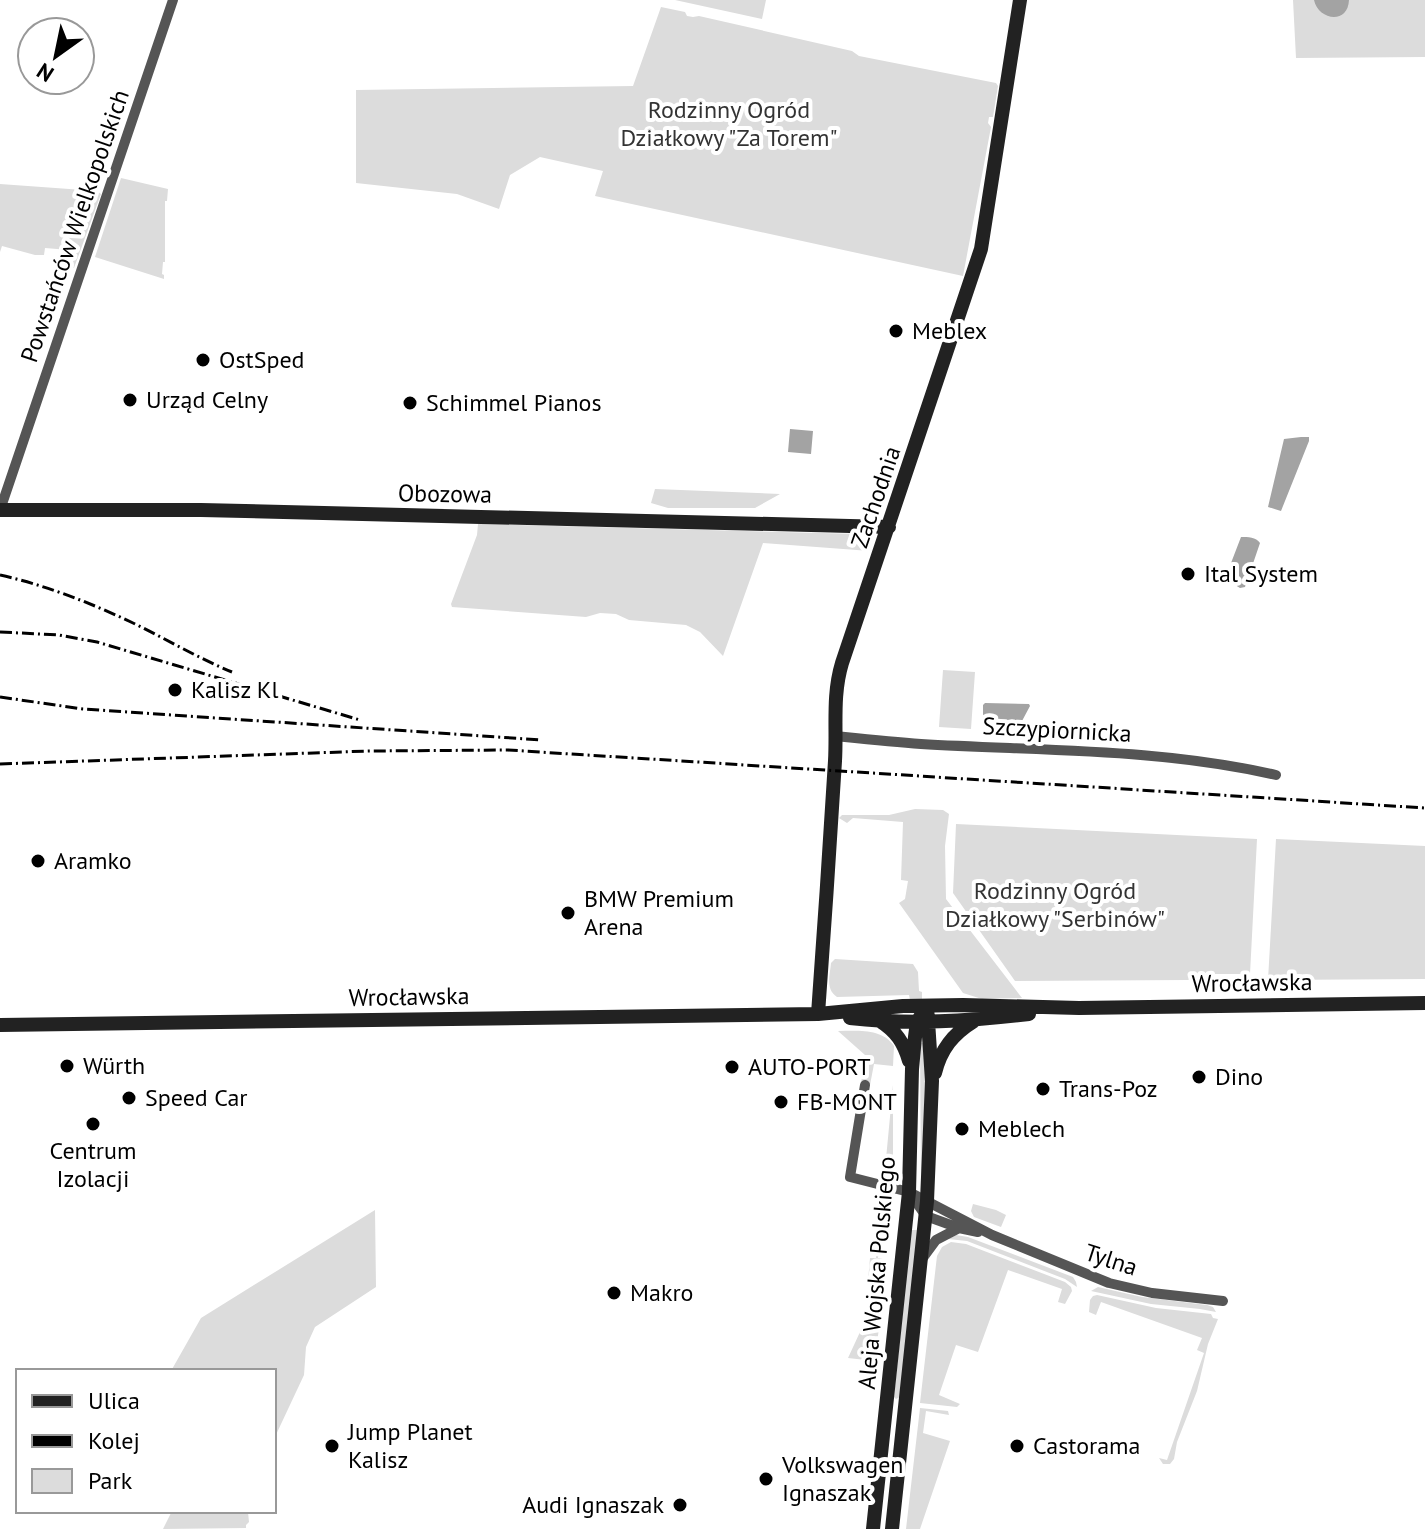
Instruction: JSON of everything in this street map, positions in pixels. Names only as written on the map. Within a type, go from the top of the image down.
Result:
[{"type":"street","name":"Powstańców Wielkopolskich","points":[[0,510],[173,0]]},
{"type":"street","name":"Zachodnia","points":[[818,1014],[838,674],[981,249],[1020,0]]},
{"type":"street","name":"Obozowa","points":[[0,510],[201,510],[889,527]]},
{"type":"street","name":"Szczypiornicka","points":[[835,736],[922,744],[1116,752],[1215,763],[1276,775]]},
{"type":"street","name":"Wrocławska","points":[[0,1025],[818,1014],[963,1005],[1079,1008],[1425,1003]]},
{"type":"street","points":[[923,1022],[927,1006]]},
{"type":"street","name":"Wrocławska","points":[[818,1014],[923,1022],[974,1020],[1079,1008]]},
{"type":"street","points":[[932,1081],[948,1042],[974,1020]]},
{"type":"street","points":[[880,1021],[901,1040],[912,1069]]},
{"type":"street","name":"Aleja Wojska Polskiego","points":[[873,1529],[909,1192],[912,1069],[923,1022]]},
{"type":"street","name":"Aleja Wojska Polskiego","points":[[892,1529],[926,1209],[932,1081],[923,1022]]},
{"type":"street","name":"Tylna","points":[[865,1085],[850,1177],[909,1192],[926,1209],[959,1228],[992,1235]]},
{"type":"street","name":"Tylna","points":[[926,1209],[1088,1275],[1131,1289],[1223,1301]]},
{"type":"street","points":[[921,1261],[936,1240],[959,1228]]},
{"type":"green space","points":[[675,0],[766,0],[762,19]]},
{"type":"green space","points":[[1293,0],[1425,0],[1425,57],[1296,58]]},
{"type":"green space","name":"Rodzinny Ogród Działkowy \"Za Torem\"","points":[[661,7],[685,12],[687,16],[699,16],[852,51],[859,56],[996,83],[993,117],[989,117],[991,127],[963,276],[595,196],[603,171],[540,157],[510,175],[499,209],[457,194],[356,183],[356,90],[633,86]]},
{"type":"green space","points":[[121,178],[168,189],[165,201],[164,279],[95,257]]},
{"type":"green space","points":[[0,184],[97,191],[101,194],[74,268],[65,268],[69,250],[45,248],[44,255],[35,255],[2,246],[0,252]]},
{"type":"green space","points":[[655,489],[780,494],[755,508],[668,508],[651,503]]},
{"type":"green space","points":[[478,524],[861,534],[870,551],[763,543],[723,656],[700,632],[686,625],[629,620],[616,614],[600,613],[586,617],[452,607]]},
{"type":"green space","points":[[943,670],[975,672],[971,729],[939,727]]},
{"type":"green space","points":[[915,809],[943,810],[949,814],[945,846],[946,899],[1022,998],[982,999],[963,993],[899,903],[905,899],[908,881],[901,880],[903,822],[853,818],[847,823],[839,818],[842,815],[889,815]]},
{"type":"green space","name":"Rodzinny Ogród Działkowy \"Serbinów\"","points":[[956,824],[1257,839],[1250,974],[1205,974],[1188,980],[1015,981],[953,893]]},
{"type":"green space","points":[[1276,839],[1425,846],[1425,979],[1268,980]]},
{"type":"green space","points":[[835,959],[913,964],[918,972],[922,1000],[910,1000],[909,995],[837,997],[829,982],[831,963]]},
{"type":"green space","points":[[838,1031],[869,1032],[883,1036],[894,1046],[893,1066],[874,1064],[870,1085],[861,1083],[865,1055]]},
{"type":"green space","points":[[920,1043],[926,1043],[921,1181]]},
{"type":"green space","points":[[893,1085],[893,1165],[891,1178],[886,1181],[884,1180]]},
{"type":"green space","points":[[883,1190],[878,1258],[887,1260],[875,1361],[848,1358],[872,1306],[875,1282],[868,1281],[870,1258],[876,1258]]},
{"type":"green space","points":[[973,1204],[1006,1215],[1001,1227],[974,1217],[971,1211]]},
{"type":"green space","points":[[375,1210],[376,1287],[315,1327],[306,1347],[304,1375],[276,1435],[276,1369],[172,1369],[201,1318]]},
{"type":"green space","points":[[911,1230],[918,1230],[900,1397],[896,1399],[894,1397]]},
{"type":"green space","points":[[956,1235],[1073,1277],[1077,1287],[1065,1279],[967,1241],[948,1239]]},
{"type":"green space","points":[[951,1242],[966,1244],[1065,1282],[1072,1291],[1065,1304],[1058,1302],[1062,1289],[1008,1270],[978,1352],[956,1345],[939,1395],[960,1404],[957,1407],[920,1403],[937,1256],[942,1247]]},
{"type":"green space","points":[[1098,1287],[1142,1297],[1207,1305],[1216,1312],[1151,1304],[1091,1291]]},
{"type":"green space","points":[[1097,1295],[1156,1308],[1211,1314],[1218,1319],[1208,1344],[1197,1391],[1170,1464],[1163,1464],[1159,1458],[1167,1460],[1204,1353],[1197,1350],[1202,1338],[1101,1302],[1096,1315],[1089,1312],[1090,1300]]},
{"type":"green space","points":[[920,1408],[948,1411],[949,1415],[926,1411],[923,1433],[950,1441],[920,1529],[906,1529]]},
{"type":"green space","points":[[171,1513],[248,1513],[246,1528],[163,1529]]},
{"type":"shaded area","points":[[1314,0],[1349,0],[1344,13],[1333,17],[1321,12]]},
{"type":"shaded area","points":[[790,429],[813,431],[811,454],[788,452]]},
{"type":"shaded area","points":[[1309,437],[1309,441],[1281,511],[1268,507],[1284,439]]},
{"type":"shaded area","points":[[1241,537],[1254,538],[1260,543],[1245,587],[1240,588],[1226,576]]},
{"type":"shaded area","points":[[985,703],[1030,706],[1019,723],[986,722],[983,720]]},
{"type":"railway","points":[[0,575],[51,589],[101,608],[232,672]]},
{"type":"railway","points":[[0,632],[59,635],[97,642],[360,720]]},
{"type":"railway","points":[[0,697],[83,709],[542,740]]},
{"type":"railway","points":[[0,764],[369,751],[508,750],[1425,808]]},
{"type":"place","name":"Meblex","points":[[896,331]]},
{"type":"place","name":"OstSped","points":[[203,360]]},
{"type":"place","name":"Urząd Celny","points":[[130,400]]},
{"type":"place","name":"Schimmel Pianos","points":[[410,403]]},
{"type":"place","name":"Ital System","points":[[1188,574]]},
{"type":"place","name":"Kalisz Kl","points":[[175,690]]},
{"type":"place","name":"Aramko","points":[[38,861]]},
{"type":"place","name":"BMW Premium Arena","points":[[568,913]]},
{"type":"place","name":"Würth","points":[[67,1066]]},
{"type":"place","name":"AUTO-PORT","points":[[732,1067]]},
{"type":"place","name":"Dino","points":[[1199,1077]]},
{"type":"place","name":"Trans-Poz","points":[[1043,1089]]},
{"type":"place","name":"Speed Car","points":[[129,1098]]},
{"type":"place","name":"FB-MONT","points":[[781,1102]]},
{"type":"place","name":"Centrum Izolacji","points":[[93,1124]]},
{"type":"place","name":"Meblech","points":[[962,1129]]},
{"type":"place","name":"Makro","points":[[614,1293]]},
{"type":"place","name":"Jump Planet Kalisz","points":[[332,1446]]},
{"type":"place","name":"Castorama","points":[[1017,1446]]},
{"type":"place","name":"Volkswagen Ignaszak","points":[[766,1479]]},
{"type":"place","name":"Audi Ignaszak","points":[[680,1505]]}]
